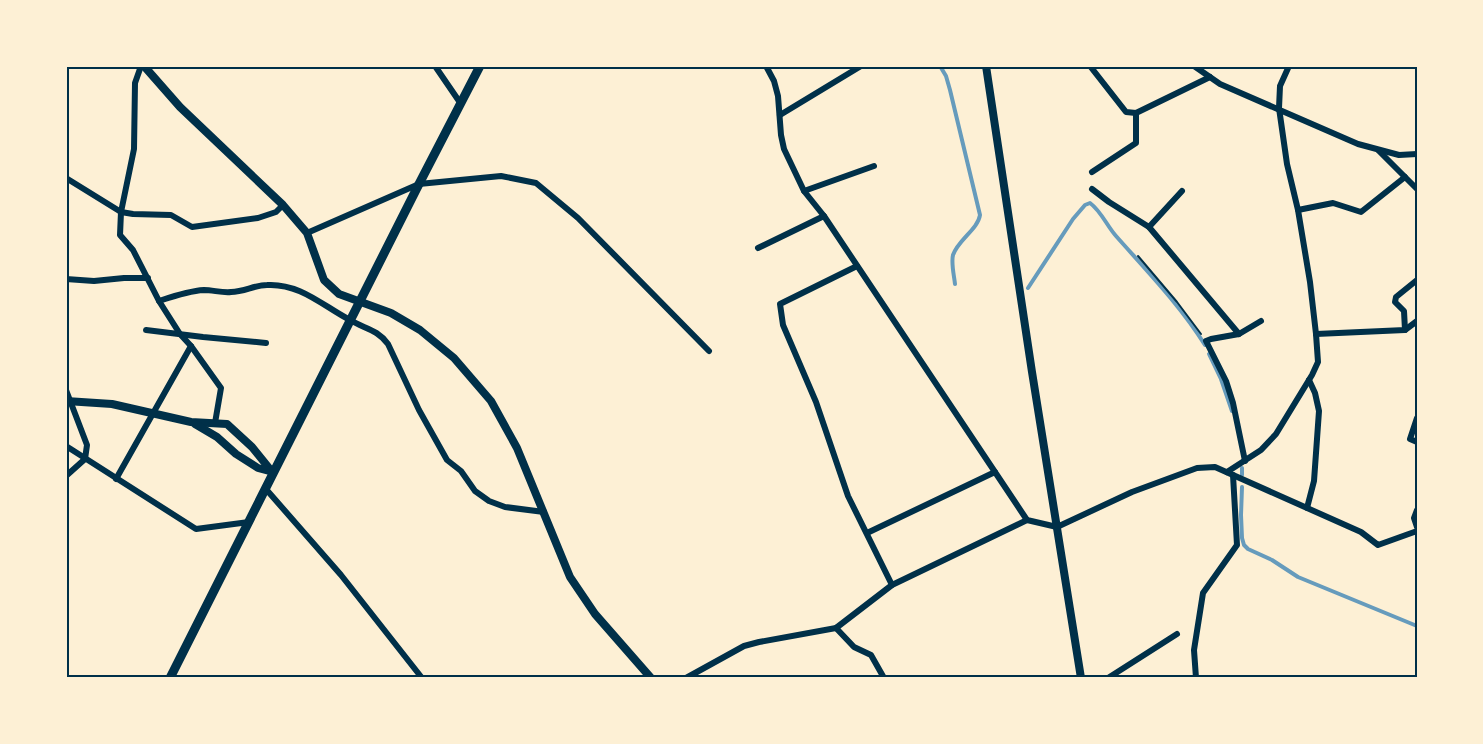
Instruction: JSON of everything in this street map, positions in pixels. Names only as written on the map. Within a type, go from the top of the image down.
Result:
[{"type":"main road","points":[[170,678],[480,66]]},
{"type":"main road","points":[[986,66],[1080,678]]},
{"type":"street","points":[[215,423],[221,388],[180,334],[159,301],[133,250],[120,235],[121,212],[134,149],[135,83],[143,66],[180,106],[283,205],[307,233],[324,280],[339,294],[391,313],[420,330],[454,358],[491,401],[517,447],[570,577],[595,615],[651,678]]},
{"type":"street","points":[[435,66],[461,104]]},
{"type":"street","points":[[766,66],[774,81],[778,96],[784,149],[804,191],[824,216],[1027,520]]},
{"type":"street","points":[[780,115],[861,66]]},
{"type":"street","points":[[1071,66],[1090,66],[1126,112],[1136,113],[1210,77]]},
{"type":"street","points":[[1194,66],[1201,68],[1220,84],[1359,144],[1399,155],[1417,154]]},
{"type":"street","points":[[1230,474],[1261,450],[1276,434],[1318,363],[1310,282],[1298,210],[1287,164],[1279,108],[1280,86],[1289,66]]},
{"type":"street","points":[[1092,172],[1136,143],[1136,113]]},
{"type":"street","points":[[1379,150],[1417,189]]},
{"type":"street","points":[[804,191],[874,166]]},
{"type":"street","points":[[307,233],[419,184],[501,176],[536,183],[578,218],[709,351]]},
{"type":"street","points":[[1298,210],[1333,203],[1361,212],[1405,177]]},
{"type":"street","points":[[66,178],[121,212],[171,215],[192,227],[258,218],[276,212],[283,205]]},
{"type":"street","points":[[1092,189],[1149,227],[1239,334]]},
{"type":"street","points":[[1149,227],[1182,191]]},
{"type":"street","points":[[758,248],[824,216]]},
{"type":"street","points":[[857,266],[780,304],[783,325],[816,402],[848,496],[892,585]]},
{"type":"street","points":[[66,279],[148,278]]},
{"type":"street","points":[[1405,330],[1404,311],[1395,302],[1396,297],[1417,280]]},
{"type":"street","points":[[159,301],[182,293],[203,290],[230,292],[266,284],[286,286],[304,292],[351,321],[381,334],[447,460],[461,471],[475,491],[489,501],[505,507],[543,512]]},
{"type":"street","points":[[1245,461],[1226,381],[1206,341],[1239,334],[1261,321]]},
{"type":"street","points":[[1316,334],[1405,330],[1417,321]]},
{"type":"street","points":[[146,330],[266,343]]},
{"type":"street","points":[[116,479],[191,346]]},
{"type":"street","points":[[1307,508],[1314,481],[1319,411],[1309,380]]},
{"type":"street","points":[[66,390],[87,446],[85,459],[66,476]]},
{"type":"street","points":[[69,402],[112,404],[191,422],[227,424],[252,447],[273,472]]},
{"type":"street","points":[[1417,418],[1410,439],[1417,442]]},
{"type":"street","points":[[191,422],[217,436],[236,454],[258,468],[273,472]]},
{"type":"street","points":[[66,447],[196,529],[249,522]]},
{"type":"street","points":[[686,678],[744,646],[836,627],[892,585],[1027,520],[1057,527],[1132,492],[1197,468],[1215,467],[1360,532],[1378,545],[1417,529],[1414,518],[1417,510]]},
{"type":"street","points":[[867,533],[995,472]]},
{"type":"street","points":[[1196,678],[1194,650],[1203,593],[1237,545],[1230,474]]},
{"type":"street","points":[[266,488],[341,575],[422,678]]},
{"type":"street","points":[[836,627],[854,647],[872,655],[884,678]]},
{"type":"street","points":[[1108,678],[1177,634]]},
{"type":"path","points":[[1138,256],[1206,341]]},
{"type":"waterway","points":[[940,66],[950,90],[980,215],[976,225],[959,244],[953,255],[955,284]]},
{"type":"waterway","points":[[1028,288],[1073,219],[1085,205],[1090,203],[1174,302],[1205,345]]},
{"type":"waterway","points":[[1209,354],[1232,411]]},
{"type":"waterway","points":[[1242,468],[1242,475]]},
{"type":"waterway","points":[[1242,487],[1242,538],[1248,549],[1272,560],[1298,577],[1417,626]]}]
